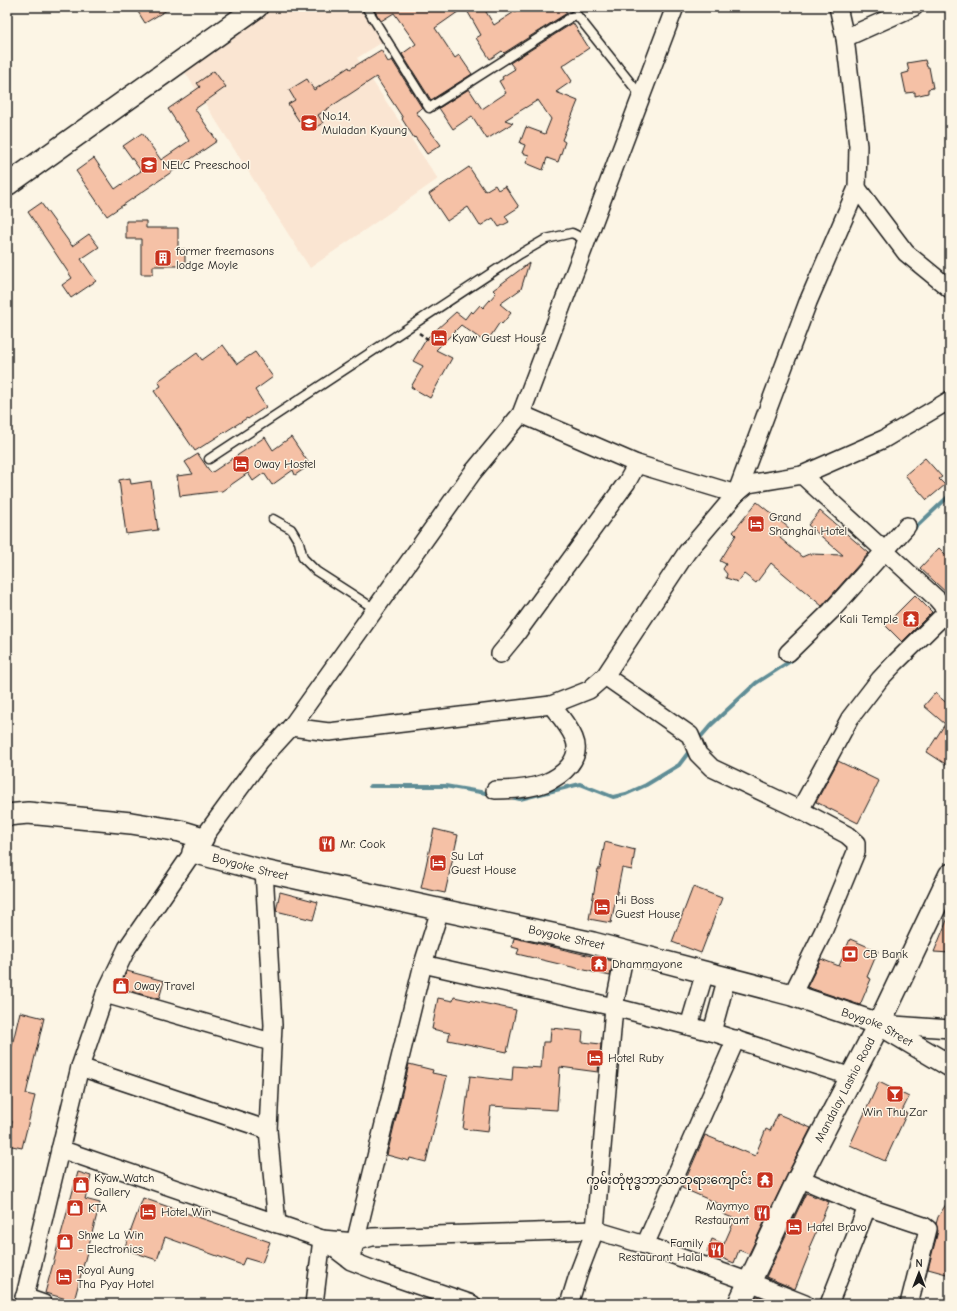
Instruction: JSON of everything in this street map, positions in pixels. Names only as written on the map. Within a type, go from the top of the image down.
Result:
[{"type":"highway","name":"Mandalay Lashio Road","points":[[739,1304],[799,1178],[880,1024],[947,888]]},
{"type":"street","points":[[7,185],[256,7]]},
{"type":"street","points":[[44,1304],[24,1301],[80,1067],[104,994],[127,948],[198,845],[259,762],[291,727],[473,472],[521,414],[675,7]]},
{"type":"street","points":[[736,494],[808,302],[857,188],[858,146],[845,38],[838,7]]},
{"type":"street","points":[[845,38],[914,7]]},
{"type":"street","points":[[857,188],[906,253],[950,289]]},
{"type":"street","points":[[291,727],[328,732],[551,705],[589,690],[605,676],[687,552],[736,494],[748,484],[802,475],[884,439],[950,400]]},
{"type":"street","points":[[521,414],[637,464],[736,494]]},
{"type":"street","points":[[500,654],[627,482],[637,464]]},
{"type":"street","points":[[800,810],[850,718],[880,679],[949,612],[937,599],[802,475]]},
{"type":"street","points":[[788,653],[831,611],[907,526]]},
{"type":"street","points":[[605,676],[690,735],[698,754],[712,768],[800,810],[847,835],[856,843],[856,852],[823,932],[792,995]]},
{"type":"street","points":[[496,790],[515,789],[545,783],[564,771],[574,759],[576,750],[574,739],[551,705]]},
{"type":"street","name":"Boygoke Street","points":[[7,815],[28,813],[132,823],[180,831],[198,845],[264,871],[593,943],[792,995],[880,1024],[950,1066]]},
{"type":"street","points":[[264,871],[272,1025],[268,1130],[277,1224]]},
{"type":"street","points":[[351,1261],[423,964],[440,910]]},
{"type":"street","points":[[569,1304],[595,1230],[614,1007],[625,952]]},
{"type":"street","points":[[423,964],[614,1007],[712,1032],[852,1077]]},
{"type":"street","points":[[689,1026],[705,972]]},
{"type":"street","points":[[712,1032],[726,977]]},
{"type":"street","points":[[104,994],[271,1042]]},
{"type":"street","points":[[880,1024],[950,1029]]},
{"type":"street","points":[[646,1245],[736,1039]]},
{"type":"street","points":[[80,1067],[268,1130]]},
{"type":"street","points":[[60,1149],[322,1239],[355,1242],[372,1237],[595,1230],[646,1245],[750,1282],[805,1304]]},
{"type":"street","points":[[799,1178],[866,1207],[924,1226],[928,1229],[908,1304]]},
{"type":"street","points":[[829,1304],[866,1207]]},
{"type":"street","points":[[322,1239],[351,1261],[472,1304]]},
{"type":"street","points":[[314,1304],[322,1239]]},
{"type":"lane","points":[[366,7],[429,108],[576,14],[641,96]]},
{"type":"lane","points":[[209,460],[520,254],[546,240],[572,233],[586,240]]},
{"type":"lane","points":[[273,519],[291,529],[299,542],[303,558],[316,570],[375,609]]},
{"type":"path","points":[[410,327],[435,344],[437,340]]},
{"type":"shaded area","name":"No.14, Muladan Kyaung","points":[[263,7],[365,7],[386,40],[357,58],[438,179],[310,268],[181,66]]},
{"type":"building","points":[[135,7],[172,7],[145,23]]},
{"type":"building","points":[[372,7],[465,7],[435,28],[455,58],[459,55],[472,74],[431,100],[402,54],[416,44],[394,13],[381,21]]},
{"type":"building","points":[[465,7],[483,7],[494,25],[522,7],[563,7],[567,13],[504,53],[502,51],[490,59],[476,38],[481,35]]},
{"type":"building","points":[[573,23],[589,48],[562,66],[572,81],[556,92],[578,101],[562,140],[565,142],[558,162],[547,158],[543,170],[526,163],[529,155],[522,153],[525,145],[520,143],[526,127],[545,134],[551,119],[538,100],[505,120],[513,123],[487,139],[472,116],[453,129],[439,108],[469,89],[482,109],[506,93],[499,81],[503,79],[502,77],[515,69],[510,63]]},
{"type":"building","points":[[381,50],[388,62],[392,60],[422,108],[416,112],[441,145],[427,154],[415,137],[414,138],[402,119],[403,118],[376,77],[318,115],[323,123],[313,129],[306,117],[299,121],[288,104],[295,100],[289,90],[307,79],[314,90],[349,67],[350,69]]},
{"type":"building","points":[[925,60],[927,67],[929,67],[933,88],[928,89],[928,93],[915,96],[915,92],[906,93],[902,74],[909,72],[907,63]]},
{"type":"building","points":[[214,71],[226,87],[195,109],[217,141],[107,216],[76,171],[94,158],[115,189],[141,171],[123,146],[142,133],[161,160],[189,141],[168,109],[200,87],[197,83]]},
{"type":"building","points":[[469,167],[485,191],[495,185],[498,190],[505,186],[519,207],[505,216],[509,222],[499,227],[493,218],[480,226],[468,207],[447,221],[429,194]]},
{"type":"building","points":[[41,203],[72,246],[89,234],[99,247],[81,259],[96,281],[71,298],[62,285],[72,278],[28,212]]},
{"type":"building","name":"former freemasons lodge Moyle","points":[[126,221],[146,221],[146,228],[178,228],[178,249],[185,249],[185,266],[153,266],[153,274],[141,274],[141,239],[126,239]]},
{"type":"building","points":[[529,263],[521,289],[500,304],[511,313],[502,324],[500,322],[486,343],[461,325],[436,350],[452,358],[430,398],[411,387],[423,366],[413,361],[427,338],[456,312],[465,319],[471,311],[473,313],[480,305],[483,308],[496,293],[493,290]]},
{"type":"building","points":[[223,345],[237,364],[255,352],[273,377],[255,390],[266,407],[195,451],[154,391],[161,386],[158,381],[197,353],[202,360]]},
{"type":"building","points":[[265,437],[273,450],[291,437],[310,465],[295,475],[293,470],[272,485],[264,473],[253,481],[248,473],[222,491],[180,496],[177,476],[193,474],[185,462],[198,454],[211,473]]},
{"type":"building","points":[[925,458],[942,477],[939,479],[945,485],[927,500],[905,475]]},
{"type":"building","points":[[130,478],[131,484],[151,481],[158,530],[126,534],[119,480]]},
{"type":"building","points":[[757,502],[789,528],[780,538],[802,557],[809,554],[843,555],[808,525],[820,511],[869,553],[822,606],[771,563],[756,583],[744,574],[738,582],[726,578],[727,574],[723,569],[726,564],[720,561],[736,535],[733,532]]},
{"type":"building","points":[[939,548],[950,559],[950,596],[920,568]]},
{"type":"building","points":[[915,595],[932,612],[902,642],[885,625]]},
{"type":"building","points":[[935,693],[950,706],[950,767],[927,752],[945,724],[924,706]]},
{"type":"building","points":[[838,761],[879,781],[858,823],[816,802]]},
{"type":"building","points":[[434,829],[458,835],[445,893],[421,888]]},
{"type":"building","points":[[605,842],[635,850],[632,870],[622,868],[611,923],[589,919],[598,869],[600,869]]},
{"type":"building","points":[[693,887],[722,898],[701,953],[672,942]]},
{"type":"building","points":[[280,892],[318,902],[313,920],[276,911]]},
{"type":"building","points":[[950,913],[950,953],[934,952]]},
{"type":"building","points":[[514,938],[613,961],[610,976],[517,954],[519,949],[512,947]]},
{"type":"building","points":[[850,939],[878,951],[867,977],[871,979],[860,1005],[807,987],[821,959],[839,966]]},
{"type":"building","points":[[127,971],[164,981],[159,999],[119,988]]},
{"type":"building","points":[[454,997],[516,1010],[507,1052],[448,1040],[450,1033],[432,1029],[438,998],[453,1001]]},
{"type":"building","points":[[20,1012],[44,1018],[26,1094],[35,1096],[22,1148],[7,1145],[12,1121],[7,1120],[7,1057],[9,1058]]},
{"type":"building","points":[[551,1028],[583,1031],[582,1042],[601,1044],[598,1072],[560,1067],[557,1110],[491,1106],[488,1132],[463,1129],[470,1076],[512,1081],[513,1066],[541,1068],[543,1042],[550,1042]]},
{"type":"building","points":[[409,1064],[433,1070],[432,1073],[447,1076],[426,1162],[410,1158],[409,1161],[387,1155]]},
{"type":"building","points":[[879,1082],[909,1097],[902,1111],[907,1113],[885,1161],[850,1145]]},
{"type":"building","points":[[778,1114],[811,1128],[749,1254],[739,1250],[734,1263],[707,1252],[712,1239],[724,1244],[735,1219],[723,1214],[726,1207],[682,1188],[705,1135],[755,1156],[766,1129],[770,1131]]},
{"type":"building","points":[[78,1172],[91,1176],[85,1199],[100,1203],[74,1301],[45,1293]]},
{"type":"building","points":[[806,1193],[829,1202],[809,1248],[811,1249],[795,1289],[766,1277]]},
{"type":"building","points":[[143,1198],[270,1242],[262,1263],[245,1258],[242,1265],[165,1237],[157,1260],[124,1249]]},
{"type":"building","points":[[950,1198],[950,1275],[928,1269],[938,1231],[936,1224],[938,1217]]},
{"type":"building","points":[[757,1296],[778,1304],[753,1304]]},
{"type":"waterway","points":[[913,530],[950,495]]},
{"type":"waterway","points":[[698,740],[711,725],[756,683],[796,657]]},
{"type":"waterway","points":[[511,797],[520,799],[580,784],[613,797],[626,794],[646,785],[679,765],[691,749]]},
{"type":"waterway","points":[[370,786],[445,786],[492,794]]},
{"type":"place","name":"No.14, Muladan Kyaung","points":[[309,123]]},
{"type":"place","name":"NELC Preeschool","points":[[149,165]]},
{"type":"place","name":"former freemasons lodge Moyle","points":[[163,258]]},
{"type":"place","name":"Kyaw Guest House","points":[[439,338]]},
{"type":"place","name":"Oway Hostel","points":[[241,464]]},
{"type":"place","name":"Grand Shanghai Hotel","points":[[756,524]]},
{"type":"place","name":"Kali Temple","points":[[911,619]]},
{"type":"place","name":"Mr. Cook","points":[[327,844]]},
{"type":"place","name":"Su Lat Guest House","points":[[438,863]]},
{"type":"place","name":"Hi Boss Guest House","points":[[602,907]]},
{"type":"place","name":"CB Bank","points":[[850,954]]},
{"type":"place","name":"Dhammayone","points":[[599,964]]},
{"type":"place","name":"Oway Travel","points":[[121,986]]},
{"type":"place","name":"Hotel Ruby","points":[[595,1058]]},
{"type":"place","name":"Win Thu Zar","points":[[895,1094]]},
{"type":"place","name":"ကွမ်းတုံဗုဒ္ဓဘာသာဘုရားကျောင်း","points":[[765,1180]]},
{"type":"place","name":"Kyaw Watch Gallery","points":[[81,1185]]},
{"type":"place","name":"KTA","points":[[75,1208]]},
{"type":"place","name":"Hotel Win","points":[[148,1212]]},
{"type":"place","name":"Maymyo Restaurant","points":[[762,1213]]},
{"type":"place","name":"Hatel Bravo","points":[[794,1227]]},
{"type":"place","name":"Shwe La Win - Electronics","points":[[65,1242]]},
{"type":"place","name":"Family Restaurant Halal","points":[[716,1250]]},
{"type":"place","name":"Royal Aung Tha Pyay Hotel","points":[[64,1277]]}]
